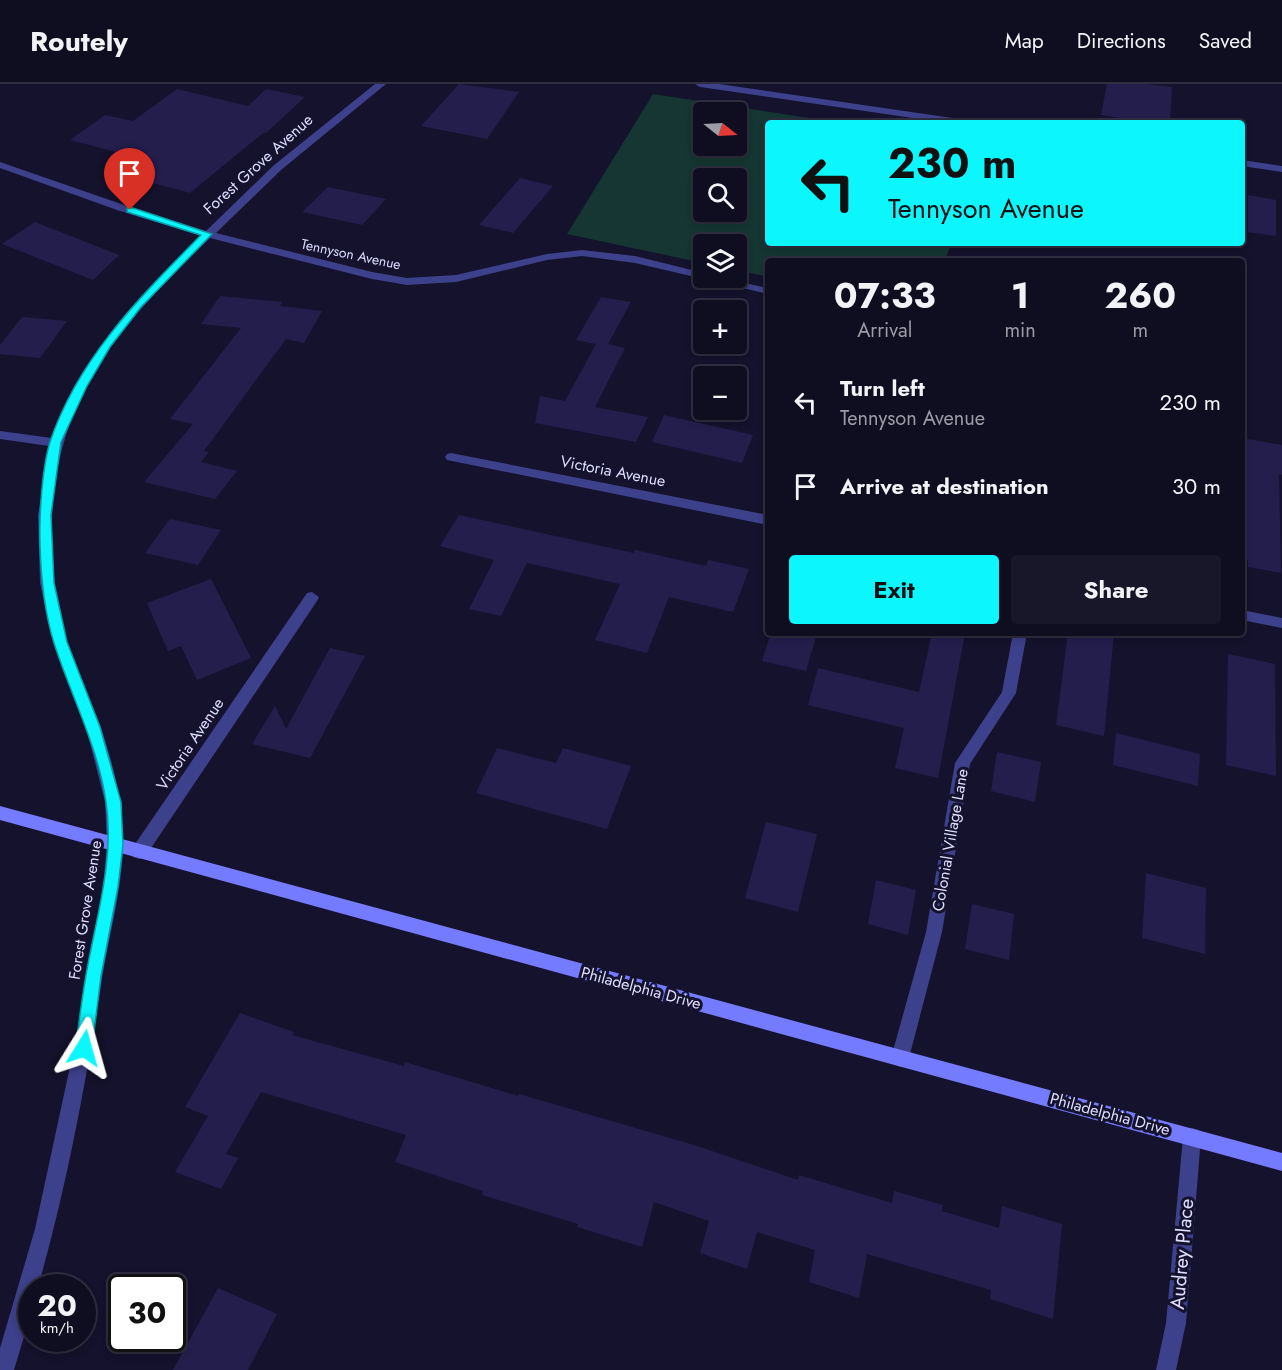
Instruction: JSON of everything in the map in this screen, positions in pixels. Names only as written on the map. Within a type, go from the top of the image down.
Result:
[{"type":"main road","name":"Philadelphia Drive","points":[[0,813],[1282,1162]]},
{"type":"street","name":"Forest Grove Avenue","points":[[4,1370],[45,1229],[84,1048],[94,976],[111,887],[115,845],[114,802],[93,727],[60,642],[47,583],[45,515],[56,442],[81,386],[106,346],[138,305],[207,234],[277,168],[381,84]]},
{"type":"street","points":[[700,84],[946,120]]},
{"type":"street","points":[[1245,163],[1282,169]]},
{"type":"street","name":"Tennyson Avenue","points":[[0,165],[41,181],[207,234],[292,257],[398,280],[418,282],[461,279],[543,258],[584,253],[605,254],[693,274]]},
{"type":"street","points":[[747,286],[765,290]]},
{"type":"street","points":[[0,435],[56,442]]},
{"type":"street","name":"Victoria Avenue","points":[[451,457],[765,519]]},
{"type":"street","name":"Victoria Avenue","points":[[139,852],[312,597]]},
{"type":"street","points":[[1245,616],[1282,623]]},
{"type":"street","name":"Colonial Village Lane","points":[[900,1058],[934,932],[963,763],[1009,693],[1019,636]]},
{"type":"street","name":"Audrey Place","points":[[1166,1370],[1176,1323],[1192,1137]]},
{"type":"green space","points":[[653,94],[705,102],[693,102],[693,156],[747,156],[747,108],[822,120],[765,120],[765,246],[950,246],[946,258],[765,258],[765,276],[747,272],[747,234],[693,234],[693,261],[567,234]]},
{"type":"building","points":[[459,84],[519,92],[487,139],[421,126]]},
{"type":"building","points":[[1107,84],[1172,87],[1170,120],[1133,120],[1101,115]]},
{"type":"building","points":[[177,89],[248,106],[266,89],[305,97],[266,133],[263,133],[190,193],[131,177],[151,161],[70,140],[105,115],[133,121]]},
{"type":"building","points":[[520,178],[553,186],[513,233],[479,225]]},
{"type":"building","points":[[328,187],[386,199],[362,225],[302,212]]},
{"type":"building","points":[[1248,195],[1276,200],[1276,236],[1248,232]]},
{"type":"building","points":[[35,222],[119,255],[93,280],[2,244]]},
{"type":"building","points":[[220,296],[282,302],[280,306],[322,311],[304,343],[286,339],[204,451],[209,452],[201,462],[237,471],[215,499],[144,482],[193,424],[170,419],[241,328],[201,324]]},
{"type":"building","points":[[601,297],[631,302],[608,344],[625,348],[595,407],[648,417],[636,442],[535,423],[540,396],[565,401],[596,344],[576,340]]},
{"type":"building","points":[[22,317],[67,321],[40,358],[0,354],[0,345]]},
{"type":"building","points":[[664,415],[753,435],[742,463],[652,442]]},
{"type":"building","points":[[1245,439],[1282,445],[1282,475],[1279,474],[1281,573],[1248,567],[1248,560],[1245,560]]},
{"type":"building","points":[[459,515],[634,553],[635,550],[706,566],[708,560],[749,569],[733,612],[669,597],[647,653],[595,640],[620,584],[527,563],[501,616],[469,609],[494,560],[440,546]]},
{"type":"building","points":[[170,519],[221,530],[198,565],[145,553]]},
{"type":"building","points":[[211,579],[251,658],[197,680],[181,646],[168,651],[147,603]]},
{"type":"building","points":[[770,636],[816,636],[806,671],[762,661]]},
{"type":"building","points":[[931,636],[964,636],[938,778],[895,768],[904,728],[808,705],[818,668],[919,692]]},
{"type":"building","points":[[1068,636],[1114,636],[1104,736],[1056,725]]},
{"type":"building","points":[[330,648],[365,656],[310,758],[252,744],[275,706],[286,729]]},
{"type":"building","points":[[1228,654],[1275,664],[1276,776],[1226,765]]},
{"type":"building","points":[[1116,733],[1200,754],[1198,786],[1113,765]]},
{"type":"building","points":[[497,748],[556,763],[563,748],[631,766],[607,829],[476,793]]},
{"type":"building","points":[[997,752],[1041,762],[1035,802],[991,791]]},
{"type":"building","points":[[766,822],[817,834],[798,912],[745,898]]},
{"type":"building","points":[[1146,873],[1206,888],[1205,954],[1142,938]]},
{"type":"building","points":[[876,880],[916,890],[908,935],[868,924]]},
{"type":"building","points":[[972,904],[1014,914],[1009,960],[965,949]]},
{"type":"building","points":[[240,1013],[294,1032],[292,1035],[404,1066],[405,1062],[518,1096],[519,1094],[694,1145],[798,1180],[799,1175],[892,1203],[894,1191],[943,1205],[942,1211],[999,1228],[1002,1206],[1062,1224],[1053,1319],[990,1299],[991,1290],[867,1254],[859,1298],[809,1282],[815,1250],[757,1232],[747,1269],[700,1253],[709,1221],[654,1202],[642,1247],[577,1227],[578,1224],[482,1195],[483,1191],[395,1162],[406,1135],[261,1092],[226,1154],[238,1158],[221,1189],[175,1172],[208,1116],[185,1107]]},
{"type":"building","points":[[218,1288],[277,1314],[248,1370],[173,1370],[183,1352],[186,1352],[186,1346]]},
{"type":"route","points":[[84,1048],[94,976],[111,887],[115,845],[114,802],[93,727],[60,642],[47,583],[45,515],[56,442],[81,386],[106,346],[154,287],[207,234],[130,210]]}]
